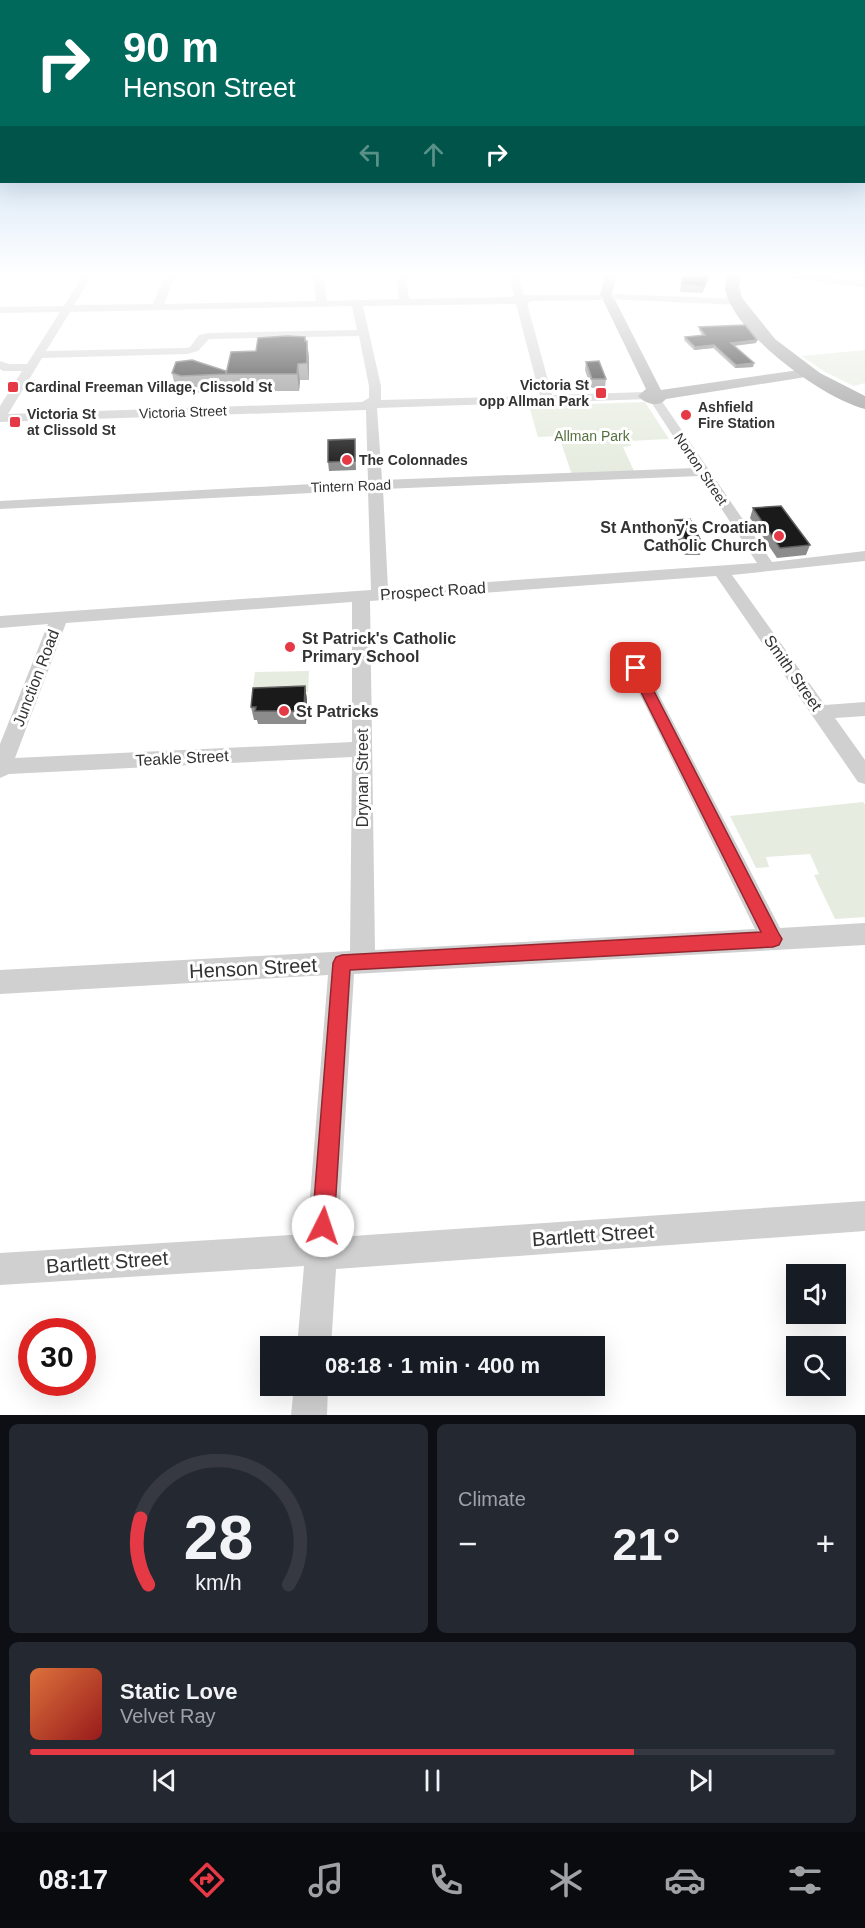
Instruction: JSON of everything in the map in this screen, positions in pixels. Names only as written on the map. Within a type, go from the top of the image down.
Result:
[{"type":"highway","points":[[767,341],[806,373],[865,403]]},
{"type":"main road","name":"Norton Street","points":[[628,341],[654,396]]},
{"type":"main road","name":"Victoria Street","points":[[654,396],[806,373]]},
{"type":"street","points":[[0,417],[48,341]]},
{"type":"street","points":[[39,355],[187,351],[194,349],[200,341]]},
{"type":"street","name":"Drynan Street","points":[[315,1336],[321,1251],[353,962],[376,485],[375,386],[365,341]]},
{"type":"street","points":[[531,341],[547,399]]},
{"type":"street","points":[[0,365],[7,368],[31,367]]},
{"type":"street","name":"Victoria Street","points":[[0,417],[654,396]]},
{"type":"street","name":"Norton Street","points":[[654,396],[768,567]]},
{"type":"street","name":"Tintern Road","points":[[0,505],[376,485],[703,472]]},
{"type":"street","name":"Prospect Road","points":[[0,622],[721,571],[865,556]]},
{"type":"street","name":"Smith Street","points":[[721,571],[865,776]]},
{"type":"street","name":"Junction Road","points":[[1,768],[59,618]]},
{"type":"street","points":[[636,668],[773,939]]},
{"type":"street","points":[[820,712],[865,709]]},
{"type":"street","name":"Teakle Street","points":[[1,768],[362,749]]},
{"type":"street","name":"Henson Street","points":[[0,982],[865,934]]},
{"type":"street","name":"Bartlett Street","points":[[0,1269],[865,1216]]},
{"type":"street","points":[[309,1415],[310,1396]]},
{"type":"green space","points":[[865,350],[865,383],[854,386],[825,372],[801,356]]},
{"type":"green space","name":"Allman Park","points":[[645,402],[669,439],[629,441],[631,446],[623,447],[634,471],[572,475],[559,436],[538,437],[529,406]]},
{"type":"green space","points":[[309,671],[308,692],[252,694],[255,672]]},
{"type":"green space","points":[[863,802],[865,805],[865,917],[835,919],[814,875],[819,874],[810,854],[766,857],[769,867],[756,868],[730,816]]},
{"type":"building","points":[[258,341],[307,341],[307,363],[298,364],[297,374],[226,374],[231,352],[256,351]]},
{"type":"building","points":[[689,341],[748,341],[731,343],[754,363],[736,365],[714,345],[695,347]]},
{"type":"building","points":[[192,360],[226,371],[226,374],[181,376],[172,373],[176,362]]},
{"type":"building","points":[[599,361],[606,379],[592,379],[586,362]]},
{"type":"building","points":[[355,439],[355,461],[328,462],[328,440]]},
{"type":"building","points":[[781,506],[810,545],[780,548],[753,508]]},
{"type":"building","points":[[690,519],[703,545],[688,546],[675,520]]},
{"type":"building","points":[[305,686],[304,711],[255,711],[256,707],[251,707],[253,688]]},
{"type":"place","name":"Cardinal Freeman Village, Clissold St","points":[[13,387]]},
{"type":"place","name":"Victoria St opp Allman Park","points":[[601,393]]},
{"type":"place","name":"Ashfield Fire Station","points":[[686,415]]},
{"type":"place","name":"Victoria St at Clissold St","points":[[15,422]]},
{"type":"place","name":"The Colonnades","points":[[347,460]]},
{"type":"place","name":"St Anthony's Croatian Catholic Church","points":[[779,536]]},
{"type":"place","name":"St Patrick's Catholic Primary School","points":[[290,647]]},
{"type":"place","name":"St Patricks","points":[[284,711]]},
{"type":"route","points":[[323,1226],[342,963],[773,939],[636,668]]}]
